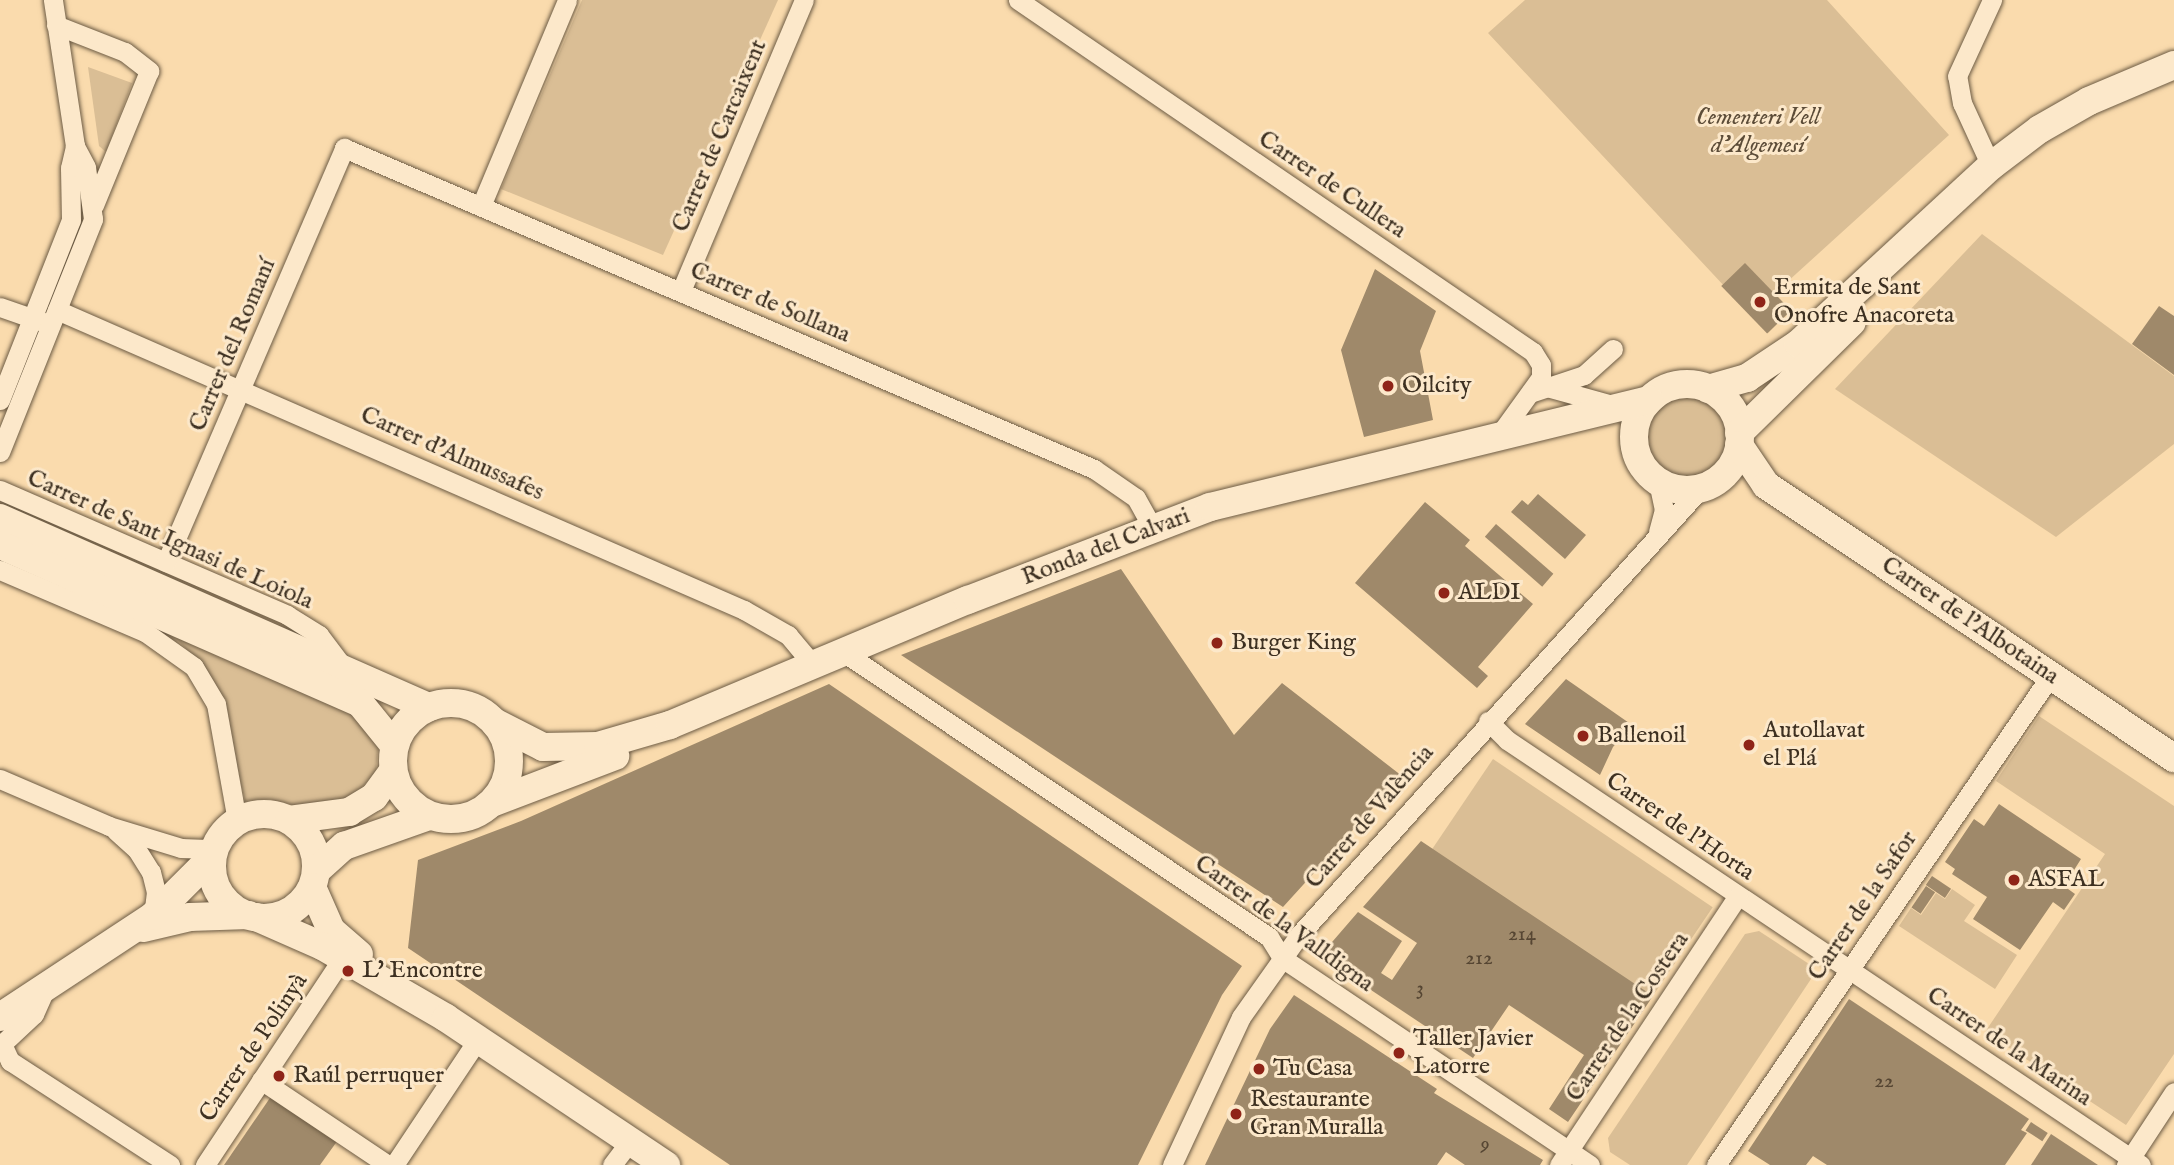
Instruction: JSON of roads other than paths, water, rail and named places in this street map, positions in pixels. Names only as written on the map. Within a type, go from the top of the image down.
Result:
[{"type":"street","points":[[0,400],[46,318],[93,219],[94,206],[86,167],[75,146],[53,0]]},
{"type":"street","points":[[481,206],[567,0]]},
{"type":"street","name":"Carrer de Carcaixent","points":[[681,291],[804,0]]},
{"type":"street","name":"Carrer de Cullera","points":[[1018,0],[1533,352],[1542,371],[1538,390],[1497,438]]},
{"type":"street","points":[[1992,0],[1957,76],[1962,103],[1992,166]]},
{"type":"street","points":[[56,25],[125,52],[149,71],[94,206]]},
{"type":"street","points":[[1948,206],[1874,301],[1739,439],[1711,483],[1674,489],[1658,482],[1644,469],[1634,443],[1635,427],[1649,400],[1677,385],[1708,389],[1747,378],[1798,344],[1948,206],[1992,166],[2040,128],[2088,101],[2174,65]]},
{"type":"street","points":[[0,452],[46,318],[71,220],[70,168],[75,146]]},
{"type":"street","name":"Carrer de Sollana","points":[[344,148],[1094,468],[1136,498],[1154,530]]},
{"type":"street","name":"Carrer del Romaní","points":[[166,562],[344,148]]},
{"type":"street","name":"Carrer d'Almussafes","points":[[0,307],[46,318],[242,388],[744,610],[788,635],[812,664]]},
{"type":"street","points":[[1538,390],[1584,375],[1613,349]]},
{"type":"street","points":[[1584,375],[1583,390],[1607,403]]},
{"type":"street","points":[[1708,389],[1730,407],[1739,439]]},
{"type":"street","points":[[1538,390],[1607,403]]},
{"type":"street","name":"Ronda del Calvari","points":[[494,722],[525,742],[561,750],[598,746],[670,725],[812,664],[1154,530],[1259,492],[1560,423],[1607,403],[1649,400]]},
{"type":"street","points":[[1560,423],[1598,428],[1634,443]]},
{"type":"street","name":"Carrer de l'Albotaina","points":[[1739,439],[1766,485],[2174,758]]},
{"type":"street","name":"Carrer de València","points":[[1655,536],[1664,510],[1658,482]]},
{"type":"street","name":"Carrer de l'Albotaina","points":[[1711,483],[1766,485]]},
{"type":"street","name":"Carrer de València","points":[[1172,1165],[1241,1017],[1282,958],[1488,721],[1655,536],[1711,483]]},
{"type":"street","name":"Carrer de Sant Ignasi de Loiola","points":[[0,490],[287,615],[319,635],[345,669]]},
{"type":"street","points":[[0,518],[429,707],[471,706],[494,722],[503,734],[510,763],[508,778],[492,803],[463,819],[429,816],[344,846],[289,911],[252,916],[190,917],[143,923]]},
{"type":"street","points":[[0,545],[359,703],[394,758],[405,798],[429,816]]},
{"type":"street","points":[[0,570],[145,632],[194,667],[216,704],[237,821]]},
{"type":"street","name":"Carrer de la Valldigna","points":[[843,652],[1269,937],[1282,958],[1564,1158],[1590,1165]]},
{"type":"street","name":"Carrer de la Safor","points":[[1716,1165],[2051,676]]},
{"type":"street","points":[[0,1017],[49,982],[143,923],[213,853],[237,821],[263,814],[289,820],[349,812],[374,797],[394,758],[402,729],[429,707]]},
{"type":"street","name":"Carrer de l'Horta","points":[[1488,721],[1507,740],[1849,970]]},
{"type":"street","name":"Ronda del Calvari","points":[[492,803],[625,752],[670,725]]},
{"type":"street","points":[[0,779],[109,826],[181,848],[213,853]]},
{"type":"street","points":[[289,820],[313,847],[314,879],[324,919],[340,939],[446,1018]]},
{"type":"street","points":[[109,826],[137,850],[151,872],[156,892],[143,923]]},
{"type":"street","points":[[213,853],[218,890],[232,906],[343,957],[446,1018],[666,1165]]},
{"type":"street","name":"Carrer de la Costera","points":[[1564,1158],[1738,896]]},
{"type":"street","name":"Carrer de Polinyà","points":[[205,1165],[343,957]]},
{"type":"street","name":"Carrer de la Marina","points":[[1849,970],[2132,1162]]},
{"type":"street","points":[[49,982],[34,1014],[7,1035],[3,1051],[10,1061],[170,1165]]},
{"type":"street","points":[[394,1165],[478,1039]]},
{"type":"street","points":[[261,1080],[388,1165]]},
{"type":"street","points":[[2132,1162],[2174,1092]]},
{"type":"street","points":[[612,1165],[630,1140]]},
{"type":"place","name":"Ermita de Sant Onofre Anacoreta","points":[[1760,302]]},
{"type":"place","name":"Oilcity","points":[[1388,386]]},
{"type":"place","name":"ALDI","points":[[1444,593]]},
{"type":"place","name":"Burger King","points":[[1217,643]]},
{"type":"place","name":"Ballenoil","points":[[1583,736]]},
{"type":"place","name":"Autollavat el Plá","points":[[1749,745]]},
{"type":"place","name":"ASFAL","points":[[2014,880]]},
{"type":"place","name":"L' Encontre","points":[[348,971]]},
{"type":"place","name":"Taller Javier Latorre","points":[[1399,1053]]},
{"type":"place","name":"Tu Casa","points":[[1259,1069]]},
{"type":"place","name":"Raúl perruquer","points":[[279,1076]]},
{"type":"place","name":"Restaurante Gran Muralla","points":[[1236,1114]]},
{"type":"park label","name":"Cementeri Vell d'Algemesí","points":[[1758,132]]}]
